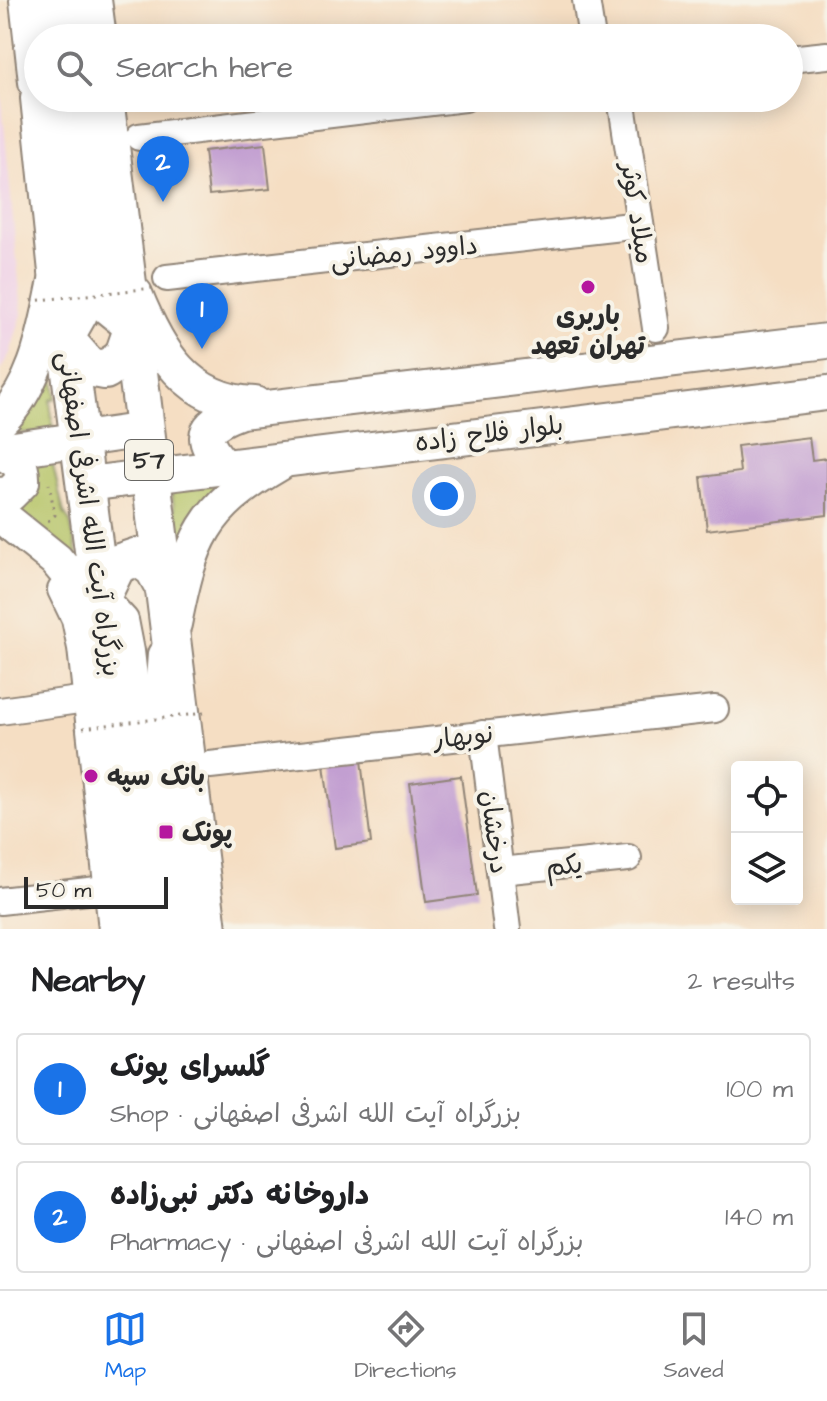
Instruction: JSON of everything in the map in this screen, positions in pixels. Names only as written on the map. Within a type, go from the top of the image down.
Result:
[{"type":"highway","points":[[29,0],[32,24]]},
{"type":"highway","points":[[92,0],[95,24]]},
{"type":"highway","name":"بزرگراه آیت الله اشرفی اصفهانی","points":[[41,112],[58,272],[143,929]]},
{"type":"highway","name":"57","points":[[107,112],[148,278],[132,332],[207,929]]},
{"type":"highway","points":[[68,343],[89,367],[105,370],[123,358],[132,332]]},
{"type":"highway","points":[[102,595],[117,564],[138,557],[154,568],[165,588]]},
{"type":"main road","points":[[0,421],[19,402],[29,381],[58,272]]},
{"type":"main road","points":[[148,278],[152,335],[169,362],[188,381],[216,398],[238,403],[283,404]]},
{"type":"main road","name":"بلوار فلاح زاده","points":[[283,404],[827,341]]},
{"type":"main road","points":[[616,366],[649,369],[658,386],[653,402],[620,417]]},
{"type":"main road","name":"بلوار فلاح زاده","points":[[87,484],[827,393]]},
{"type":"main road","points":[[223,465],[211,453],[206,441],[208,429],[217,420],[283,404]]},
{"type":"main road","points":[[0,452],[145,430]]},
{"type":"main road","points":[[0,452],[15,458],[22,468],[22,482],[10,494],[0,495]]},
{"type":"main road","points":[[171,636],[190,552],[202,531],[243,485],[291,457]]},
{"type":"main road","points":[[0,515],[38,531],[71,578],[109,649]]},
{"type":"street","points":[[52,0],[55,24]]},
{"type":"street","points":[[72,0],[75,24]]},
{"type":"street","points":[[586,0],[590,24]]},
{"type":"street","points":[[803,58],[827,55]]},
{"type":"street","points":[[65,112],[84,315],[68,343]]},
{"type":"street","points":[[84,112],[106,311],[132,332]]},
{"type":"street","points":[[139,137],[348,112]]},
{"type":"street","name":"میلاد کوثر","points":[[623,112],[656,328]]},
{"type":"street","name":"داوود رمضانی","points":[[148,278],[640,225]]},
{"type":"street","points":[[38,531],[75,619],[112,929]]},
{"type":"street","points":[[165,588],[157,706],[184,929]]},
{"type":"street","points":[[102,595],[125,620],[131,651],[163,929]]},
{"type":"street","points":[[0,711],[86,699]]},
{"type":"street","name":"نوبهار","points":[[210,765],[715,709]]},
{"type":"street","name":"درخشان","points":[[483,734],[507,929]]},
{"type":"street","name":"یکم","points":[[500,871],[628,858]]},
{"type":"street","points":[[0,901],[106,889]]},
{"type":"path","points":[[31,301],[148,278]]},
{"type":"path","points":[[38,531],[55,515],[48,477]]},
{"type":"path","points":[[75,729],[204,713]]},
{"type":"shaded area","points":[[0,82],[22,314],[10,353],[0,371]]},
{"type":"green space","points":[[50,337],[56,398],[50,400],[53,431],[0,434]]},
{"type":"green space","points":[[52,461],[64,513],[70,522],[87,599],[8,509],[34,467]]},
{"type":"green space","points":[[236,479],[183,554],[169,520],[177,522],[171,490]]},
{"type":"building","points":[[265,144],[270,189],[209,195],[204,151]]},
{"type":"building","points":[[809,437],[812,460],[827,458],[827,515],[707,530],[701,477],[740,472],[737,446]]},
{"type":"building","points":[[360,752],[371,843],[335,848],[323,757]]},
{"type":"building","points":[[461,776],[477,895],[426,902],[410,783]]},
{"type":"place","name":"داروخانه دکتر نبی‌زاده","points":[[163,202]]},
{"type":"place","name":"باربری تهران تعهد","points":[[588,287]]},
{"type":"place","name":"گلسرای پونک","points":[[202,349]]},
{"type":"place","name":"بانک سپه","points":[[91,776]]},
{"type":"place","name":"پونک","points":[[166,832]]}]
